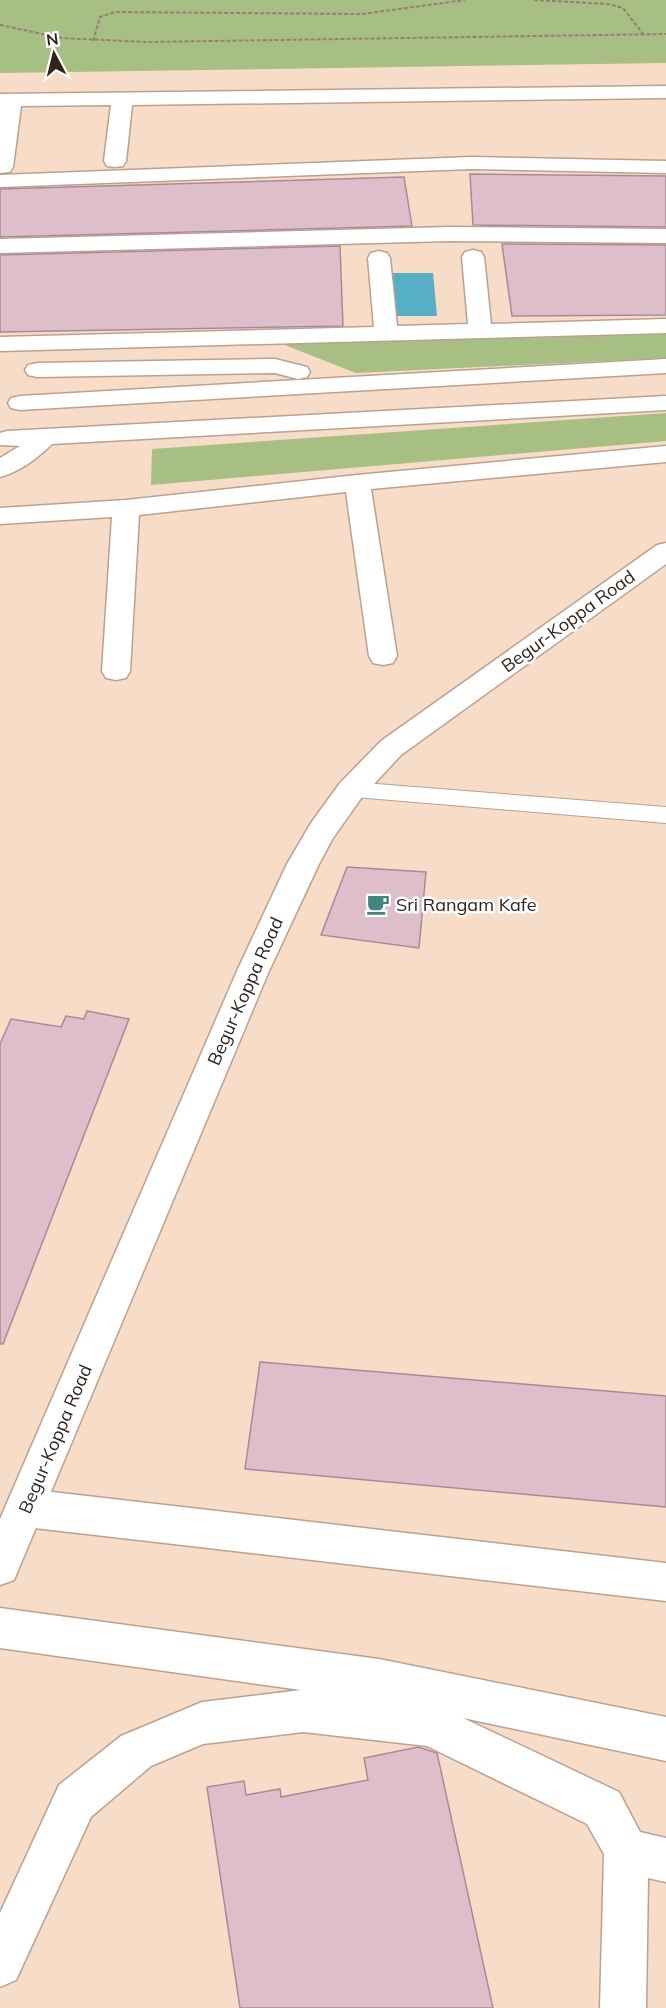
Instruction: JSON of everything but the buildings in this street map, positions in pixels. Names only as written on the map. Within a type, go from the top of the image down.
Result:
[{"type":"street","points":[[666,92],[6,100],[1,174],[471,163],[666,167]]},
{"type":"street","points":[[115,161],[122,98]]},
{"type":"street","points":[[0,246],[449,234],[666,236]]},
{"type":"street","points":[[552,256],[666,256]]},
{"type":"street","points":[[0,261],[402,257]]},
{"type":"street","points":[[449,257],[484,257],[480,330]]},
{"type":"street","points":[[379,258],[386,333]]},
{"type":"street","points":[[0,344],[666,326]]},
{"type":"street","points":[[37,370],[275,366],[348,384]]},
{"type":"street","points":[[20,403],[666,366]]},
{"type":"street","points":[[0,385],[8,389],[20,403],[23,418],[8,437]]},
{"type":"street","points":[[8,437],[45,437],[666,403]]},
{"type":"street","points":[[0,468],[31,450],[45,437]]},
{"type":"street","points":[[0,516],[126,508],[357,483],[666,454]]},
{"type":"street","points":[[357,483],[376,598],[382,656]]},
{"type":"street","points":[[116,671],[126,508]]},
{"type":"street","name":"Begur-Koppa Road","points":[[0,1566],[252,971],[303,864],[351,790],[391,748],[666,551]]},
{"type":"street","points":[[26,1508],[666,1582]]},
{"type":"street","points":[[0,1628],[379,1680],[666,1739]]},
{"type":"street","points":[[0,1964],[75,1801],[135,1751],[202,1723],[303,1711],[430,1725],[603,1808],[646,1856],[623,2008]]},
{"type":"lane","points":[[351,790],[666,815]]},
{"type":"path","points":[[93,41],[100,17],[115,12],[284,12],[337,15],[379,12],[465,0]]},
{"type":"path","points":[[534,0],[590,2],[615,6],[630,15],[644,35]]},
{"type":"path","points":[[0,25],[61,38],[93,41],[666,34]]},
{"type":"green space","points":[[0,0],[666,0],[666,63],[0,73]]},
{"type":"green space","points":[[666,334],[666,358],[356,373],[282,344]]},
{"type":"green space","points":[[666,413],[666,441],[151,485],[152,449]]},
{"type":"water","points":[[385,273],[433,273],[437,316],[388,316]]},
{"type":"place","name":"Sri Rangam Kafe","points":[[378,904]]}]
